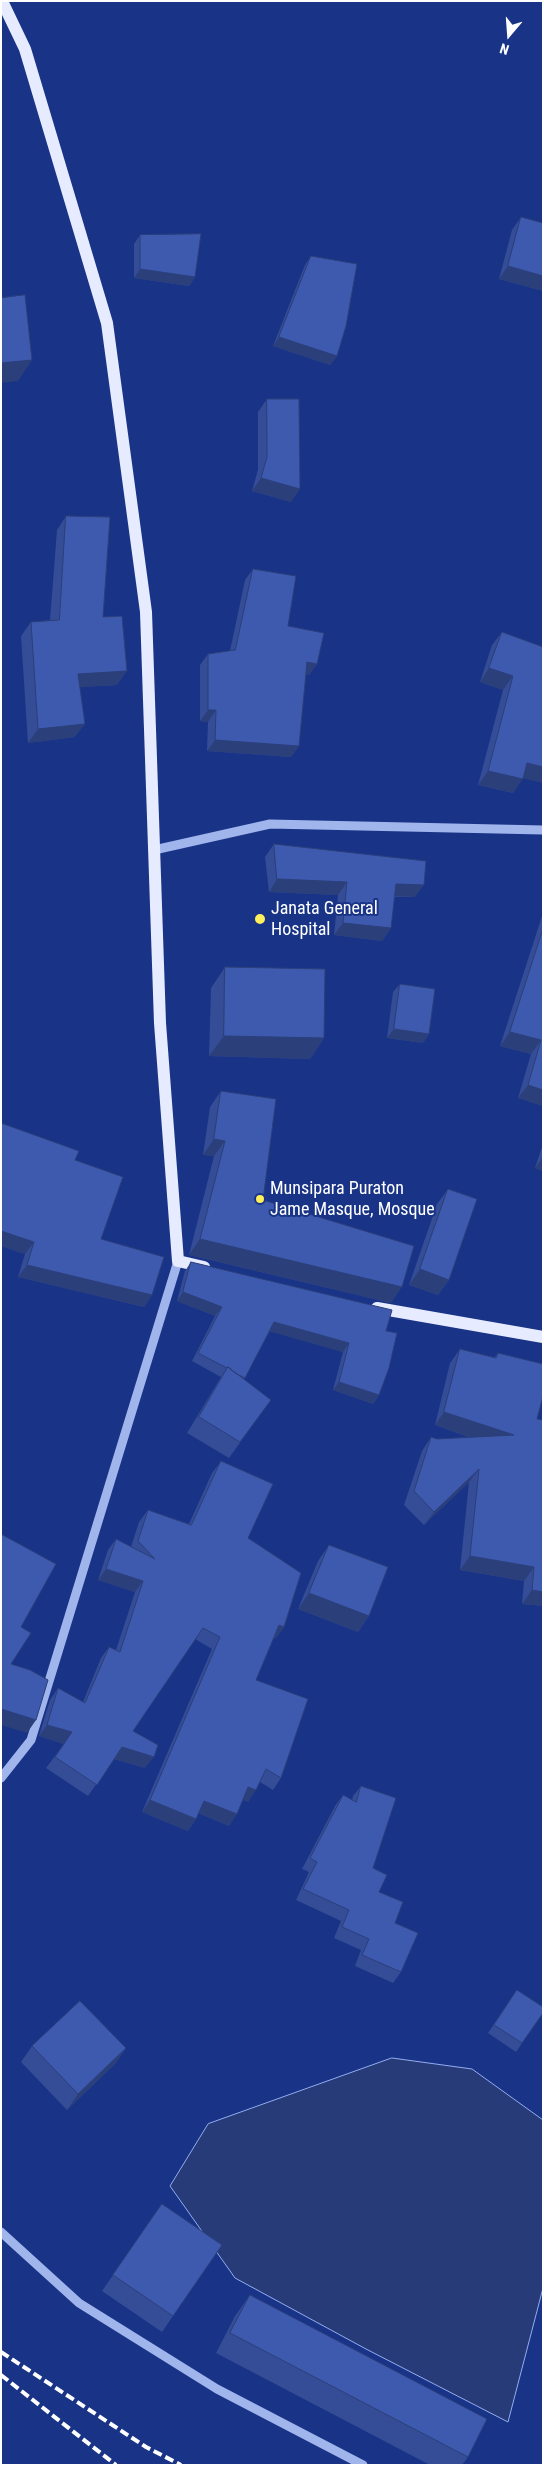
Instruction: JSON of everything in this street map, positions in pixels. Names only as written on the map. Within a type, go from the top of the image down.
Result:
[{"type":"main road","points":[[2,1],[24,49],[107,323],[146,612],[160,1023],[178,1261],[216,1270]]},
{"type":"main road","points":[[360,1304],[543,1337]]},
{"type":"street","points":[[154,850],[270,824],[543,830]]},
{"type":"street","points":[[1,1778],[31,1740],[178,1261]]},
{"type":"street","points":[[1,2232],[79,2303],[217,2389],[363,2465]]},
{"type":"water","points":[[392,2058],[472,2069],[543,2120],[543,2288],[508,2422],[366,2349],[235,2278],[170,2186],[208,2124]]},
{"type":"building","points":[[521,217],[543,223],[543,276],[508,266]]},
{"type":"building","points":[[201,234],[195,277],[140,269],[140,235]]},
{"type":"building","points":[[311,256],[357,264],[346,326],[337,356],[279,337]]},
{"type":"building","points":[[25,295],[32,360],[1,363],[1,298]]},
{"type":"building","points":[[267,399],[299,399],[300,489],[261,478],[267,457]]},
{"type":"building","points":[[66,516],[110,517],[103,617],[122,616],[127,671],[78,674],[85,724],[38,729],[31,622],[59,620]]},
{"type":"building","points":[[253,569],[296,576],[288,626],[324,633],[317,664],[307,662],[299,746],[215,740],[216,710],[208,710],[208,654],[235,650]]},
{"type":"building","points":[[502,632],[543,647],[543,767],[527,763],[523,779],[488,771],[513,676],[489,668]]},
{"type":"building","points":[[274,844],[426,861],[424,885],[396,884],[391,928],[343,923],[347,882],[277,879]]},
{"type":"building","points":[[543,929],[543,1090],[528,1085],[541,1040],[510,1032]]},
{"type":"building","points":[[225,967],[325,969],[324,1038],[224,1036]]},
{"type":"building","points":[[400,984],[435,989],[429,1034],[394,1029]]},
{"type":"building","points":[[221,1091],[276,1099],[263,1200],[414,1246],[402,1287],[200,1239],[225,1141],[214,1139]]},
{"type":"building","points":[[1,1123],[79,1151],[75,1160],[123,1177],[101,1239],[164,1257],[152,1295],[27,1265],[34,1242],[1,1231]]},
{"type":"building","points":[[448,1189],[477,1199],[449,1280],[420,1269]]},
{"type":"building","points":[[191,1262],[392,1310],[386,1331],[397,1333],[389,1368],[379,1395],[339,1382],[349,1343],[274,1322],[245,1378],[228,1367],[198,1353],[222,1307],[183,1292]]},
{"type":"building","points":[[460,1349],[496,1358],[498,1353],[543,1364],[543,1396],[537,1419],[543,1420],[543,1592],[532,1590],[534,1567],[470,1556],[479,1469],[434,1512],[414,1491],[431,1437],[437,1439],[514,1435],[444,1412]]},
{"type":"building","points":[[228,1367],[271,1400],[240,1442],[199,1417]]},
{"type":"building","points":[[221,1461],[273,1484],[248,1538],[301,1573],[284,1627],[279,1625],[256,1680],[308,1699],[281,1778],[266,1769],[256,1790],[248,1787],[237,1814],[204,1801],[196,1819],[150,1800],[220,1637],[203,1628],[133,1731],[158,1745],[154,1757],[122,1747],[97,1785],[55,1757],[72,1732],[47,1725],[58,1688],[85,1703],[109,1647],[120,1652],[143,1581],[106,1569],[116,1539],[155,1559],[138,1541],[148,1510],[191,1525]]},
{"type":"building","points":[[1,1534],[56,1564],[21,1627],[31,1633],[11,1664],[30,1670],[48,1680],[36,1720],[1,1709]]},
{"type":"building","points":[[329,1545],[388,1567],[369,1616],[309,1593]]},
{"type":"building","points":[[361,1786],[396,1798],[373,1868],[387,1875],[379,1892],[403,1902],[395,1923],[418,1933],[401,1972],[362,1955],[369,1939],[342,1927],[349,1910],[303,1889],[317,1862],[310,1858],[343,1795],[356,1802]]},
{"type":"building","points":[[517,1990],[543,2007],[543,2013],[522,2043],[494,2025]]},
{"type":"building","points":[[80,2001],[126,2048],[78,2094],[32,2046]]},
{"type":"building","points":[[162,2204],[222,2245],[173,2316],[113,2275]]},
{"type":"building","points":[[250,2295],[487,2419],[468,2457],[230,2333]]},
{"type":"railway","points":[[1,2352],[146,2447],[181,2465]]},
{"type":"railway","points":[[1,2375],[116,2465]]},
{"type":"place","name":"Janata General Hospital","points":[[260,919]]},
{"type":"place","name":"Munsipara Puraton Jame Masque, Mosque","points":[[260,1199]]}]
